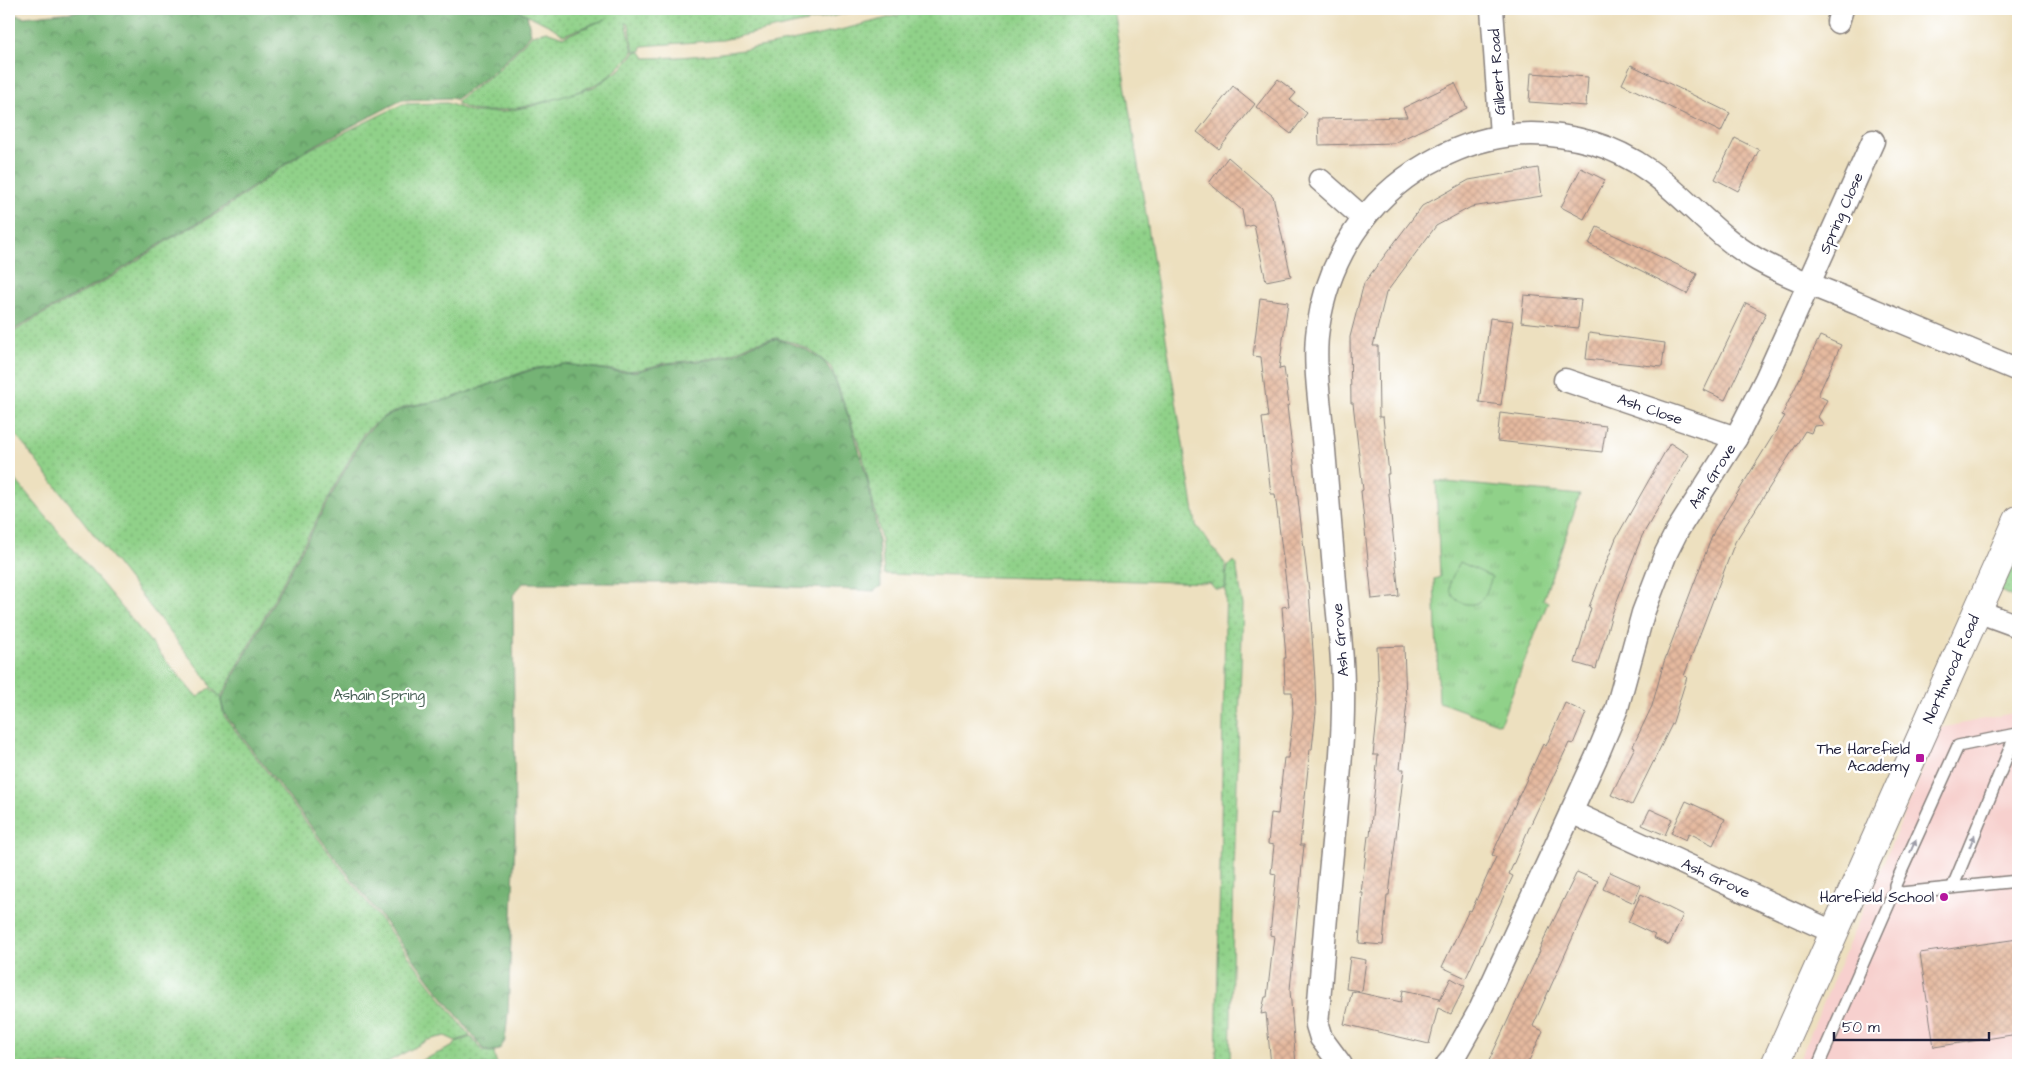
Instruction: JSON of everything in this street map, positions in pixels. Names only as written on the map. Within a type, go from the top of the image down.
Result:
[{"type":"street","name":"Gilbert Road","points":[[1492,9],[1501,135]]},
{"type":"street","name":"Ash Grove","points":[[1341,1065],[1321,1038],[1317,1025],[1324,930],[1343,743],[1344,684],[1318,386],[1317,332],[1328,287],[1351,236],[1363,218],[1380,199],[1408,176],[1429,163],[1458,148],[1479,140],[1501,135],[1558,135],[1612,149],[1637,161],[1674,189],[1734,244],[1758,260],[1810,284],[2018,370]]},
{"type":"street","name":"Spring Close","points":[[1810,284],[1873,141]]},
{"type":"street","points":[[1320,180],[1363,218]]},
{"type":"street","name":"Ash Grove","points":[[1447,1065],[1454,1058],[1480,1010],[1572,812],[1617,708],[1643,614],[1666,553],[1677,531],[1736,438],[1786,338],[1810,284]]},
{"type":"street","name":"Ash Close","points":[[1565,380],[1736,438]]},
{"type":"street","name":"Northwood Road","points":[[1774,1065],[2018,520]]},
{"type":"street","points":[[1978,612],[2018,626]]},
{"type":"street","name":"Ash Grove","points":[[1572,812],[1833,932]]},
{"type":"lane","points":[[1954,886],[2017,734]]},
{"type":"lane","points":[[1821,1065],[1820,1061],[1958,746],[2017,734]]},
{"type":"lane","points":[[1895,890],[1901,893],[1954,886],[2018,881]]},
{"type":"shaded area","name":"Harefield School","points":[[2018,712],[2018,1065],[1797,1065],[1941,728]]},
{"type":"green space","points":[[101,9],[515,9],[527,15],[531,34],[496,70],[456,99],[402,100],[304,151],[217,212],[168,239],[111,276],[9,333],[9,13],[24,17]]},
{"type":"green space","points":[[516,9],[867,9],[722,40],[642,46],[641,51],[634,51],[629,25],[626,22],[633,52],[615,71],[598,83],[566,96],[515,108],[484,111],[470,110],[458,104],[457,101],[497,71],[532,35],[546,31],[563,37],[606,19],[563,35],[552,27]]},
{"type":"green space","points":[[921,9],[1113,9],[1196,525],[1226,565],[1225,589],[1215,589],[1210,583],[884,574],[881,539],[862,452],[831,367],[812,351],[795,343],[776,338],[754,343],[733,353],[708,359],[665,363],[638,370],[620,371],[565,364],[531,369],[449,399],[407,406],[383,417],[363,434],[221,697],[211,687],[9,426],[9,335],[34,319],[112,277],[170,239],[218,213],[304,152],[403,104],[447,103],[472,112],[502,112],[532,106],[594,87],[621,69],[635,52],[641,52],[645,58],[715,54],[750,49],[819,35]]},
{"type":"green space","name":"Ashain Spring","points":[[776,339],[798,346],[819,357],[833,375],[858,445],[870,492],[878,539],[881,586],[874,591],[707,583],[523,583],[513,595],[515,841],[508,1013],[505,1041],[499,1050],[491,1052],[483,1049],[225,715],[221,700],[364,435],[383,418],[407,407],[449,399],[531,370],[565,364],[620,372],[638,371],[666,364],[709,360],[734,354],[755,344]]},
{"type":"green space","points":[[9,472],[193,693],[198,697],[210,688],[220,697],[224,716],[470,1036],[456,1041],[445,1036],[428,1040],[382,1065],[9,1065]]},
{"type":"green space","points":[[1436,481],[1580,495],[1543,600],[1548,602],[1500,724],[1439,702],[1434,579],[1440,577]]},
{"type":"green space","points":[[2018,530],[2018,600],[1993,587]]},
{"type":"green space","points":[[1233,561],[1236,564],[1243,605],[1230,1065],[1216,1065],[1226,577],[1228,566]]},
{"type":"green space","points":[[1460,562],[1492,577],[1484,597],[1476,603],[1466,604],[1461,602],[1451,593],[1451,581]]},
{"type":"green space","points":[[471,1037],[483,1051],[494,1053],[497,1065],[411,1065],[454,1046],[456,1042]]},
{"type":"building","points":[[1631,65],[1730,113],[1721,132],[1622,84]]},
{"type":"building","points":[[1531,73],[1588,77],[1586,106],[1529,102]]},
{"type":"building","points":[[1278,79],[1296,93],[1290,100],[1307,113],[1291,134],[1256,107]]},
{"type":"building","points":[[1455,83],[1467,108],[1394,143],[1319,145],[1318,119],[1407,117],[1403,108]]},
{"type":"building","points":[[1233,86],[1255,104],[1219,149],[1197,132]]},
{"type":"building","points":[[1735,138],[1759,150],[1738,191],[1715,179]]},
{"type":"building","points":[[1228,157],[1273,196],[1291,276],[1266,281],[1254,225],[1245,227],[1242,210],[1209,183]]},
{"type":"building","points":[[1538,168],[1542,196],[1471,207],[1436,226],[1386,293],[1373,346],[1378,346],[1379,417],[1383,417],[1399,596],[1372,599],[1361,491],[1363,490],[1353,403],[1351,403],[1350,337],[1364,283],[1422,206],[1469,180]]},
{"type":"building","points":[[1581,168],[1605,180],[1584,219],[1561,207]]},
{"type":"building","points":[[1597,227],[1697,274],[1687,294],[1589,244]]},
{"type":"building","points":[[1524,295],[1581,300],[1578,328],[1521,322]]},
{"type":"building","points":[[1260,298],[1288,302],[1279,369],[1284,368],[1289,405],[1287,406],[1309,591],[1315,681],[1316,712],[1312,749],[1310,749],[1300,845],[1304,845],[1290,990],[1296,1065],[1271,1065],[1266,1013],[1261,1014],[1265,997],[1267,997],[1274,936],[1270,935],[1276,874],[1271,873],[1274,845],[1268,844],[1271,813],[1278,814],[1284,758],[1288,758],[1293,713],[1292,692],[1285,692],[1284,658],[1286,658],[1282,607],[1289,606],[1275,494],[1271,494],[1262,418],[1268,417],[1261,357],[1253,356]]},
{"type":"building","points":[[1746,303],[1766,313],[1725,400],[1704,390]]},
{"type":"building","points":[[1490,318],[1513,321],[1501,405],[1479,402]]},
{"type":"building","points":[[1589,333],[1665,343],[1662,367],[1586,359]]},
{"type":"building","points":[[1820,336],[1841,345],[1819,393],[1819,396],[1827,400],[1818,417],[1824,425],[1814,426],[1811,433],[1805,431],[1735,542],[1684,676],[1687,677],[1673,722],[1632,805],[1611,795],[1635,747],[1633,746],[1652,706],[1664,662],[1714,531],[1785,416],[1782,415]]},
{"type":"building","points":[[1500,413],[1606,426],[1602,452],[1497,441]]},
{"type":"building","points":[[1670,443],[1689,455],[1642,536],[1612,614],[1596,669],[1575,663],[1591,608],[1589,607],[1616,538]]},
{"type":"building","points":[[1404,646],[1407,702],[1400,769],[1404,769],[1389,895],[1387,895],[1383,945],[1359,943],[1363,893],[1361,893],[1368,836],[1370,836],[1378,755],[1373,755],[1379,700],[1377,647]]},
{"type":"building","points":[[1565,703],[1586,713],[1573,744],[1569,743],[1529,828],[1509,874],[1513,876],[1466,978],[1442,967],[1469,910],[1471,911],[1496,857],[1492,855],[1500,837],[1543,744],[1546,746]]},
{"type":"building","points":[[1686,801],[1725,819],[1713,845],[1689,833],[1686,840],[1671,833]]},
{"type":"building","points":[[1650,809],[1672,819],[1665,835],[1642,825]]},
{"type":"building","points":[[1577,872],[1598,881],[1533,1026],[1543,1031],[1527,1065],[1487,1065],[1539,950]]},
{"type":"building","points":[[1610,872],[1641,886],[1634,903],[1603,889]]},
{"type":"building","points":[[1641,894],[1683,915],[1669,945],[1653,938],[1655,935],[1628,922]]},
{"type":"building","points":[[2018,939],[2018,1034],[1934,1047],[1920,953]]},
{"type":"building","points":[[1350,957],[1366,960],[1362,991],[1346,989]]},
{"type":"building","points":[[1451,978],[1465,986],[1451,1014],[1438,1008],[1429,1044],[1344,1024],[1352,991],[1401,1002],[1403,990],[1440,998],[1439,1001]]},
{"type":"place","name":"The Harefield Academy","points":[[1920,758]]},
{"type":"place","name":"Harefield School","points":[[1944,897]]}]
